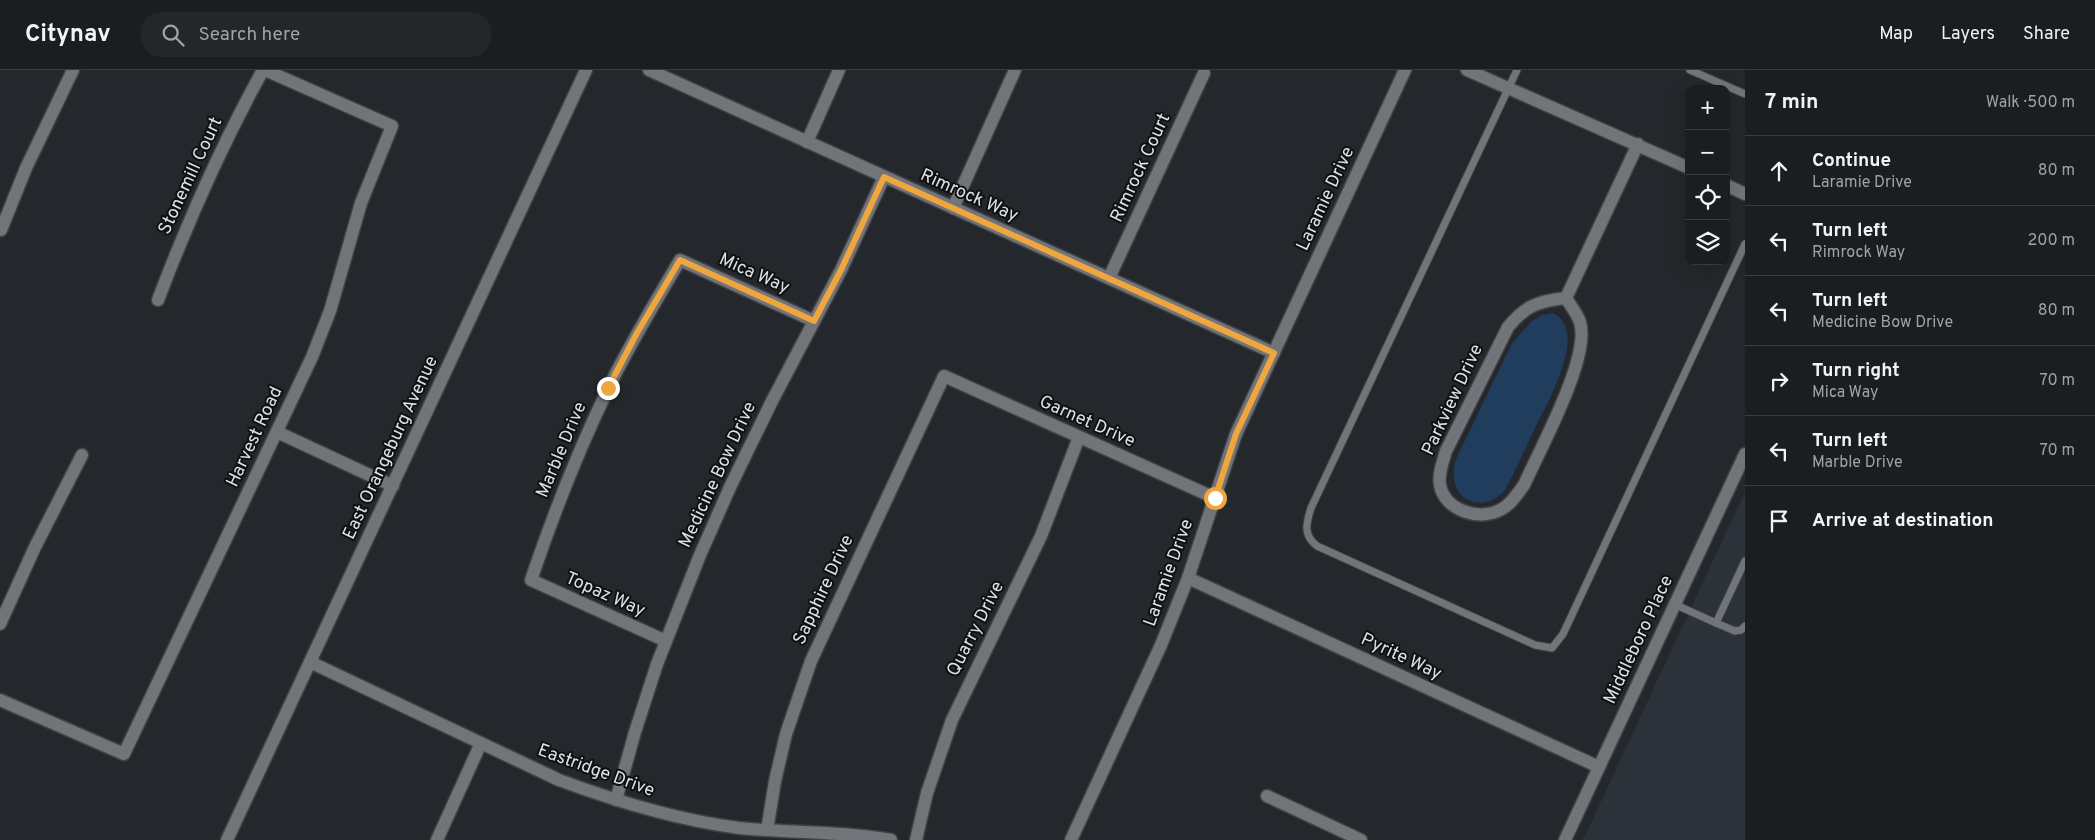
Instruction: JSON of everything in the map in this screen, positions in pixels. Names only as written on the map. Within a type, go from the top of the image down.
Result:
[{"type":"street","points":[[1,230],[26,168],[73,70]]},
{"type":"street","name":"Harvest Road","points":[[0,700],[124,754],[312,356],[330,311],[361,203],[392,126],[264,70]]},
{"type":"street","name":"Stonemill Court","points":[[158,300],[182,236],[211,171],[264,70]]},
{"type":"street","name":"East Orangeburg Avenue","points":[[227,840],[586,70]]},
{"type":"street","name":"Rimrock Way","points":[[649,70],[1274,353]]},
{"type":"street","points":[[807,142],[839,70]]},
{"type":"street","points":[[953,208],[1015,70]]},
{"type":"street","name":"Laramie Drive","points":[[1071,840],[1161,645],[1188,578],[1233,442],[1405,70]]},
{"type":"street","points":[[1467,70],[1685,166]]},
{"type":"street","name":"Rimrock Court","points":[[1108,278],[1204,73]]},
{"type":"street","points":[[1566,298],[1638,144]]},
{"type":"street","name":"Medicine Bow Drive","points":[[616,800],[635,732],[666,641],[700,555],[731,485],[841,270],[884,177]]},
{"type":"street","points":[[1730,187],[1745,194]]},
{"type":"street","name":"Mica Way","points":[[680,260],[814,321]]},
{"type":"street","name":"Marble Drive","points":[[531,580],[576,459],[608,388],[637,333],[680,260]]},
{"type":"street","name":"Parkview Drive","points":[[1566,298],[1580,320],[1582,342],[1580,352],[1574,376],[1524,485],[1514,500],[1502,510],[1485,515],[1466,513],[1450,502],[1440,485],[1442,463],[1446,450],[1508,327],[1516,317],[1541,301],[1566,298]]},
{"type":"street","name":"Garnet Drive","points":[[944,376],[1215,498]]},
{"type":"street","name":"Sapphire Drive","points":[[767,830],[775,781],[786,734],[811,661],[944,376]]},
{"type":"street","points":[[277,432],[393,486]]},
{"type":"street","name":"Quarry Drive","points":[[916,840],[932,776],[952,720],[1041,536],[1079,437]]},
{"type":"street","name":"Middleboro Place","points":[[1565,840],[1745,454]]},
{"type":"street","points":[[0,624],[35,547],[82,455]]},
{"type":"street","name":"Pyrite Way","points":[[1188,578],[1599,767]]},
{"type":"street","name":"Topaz Way","points":[[531,580],[666,641]]},
{"type":"street","name":"Eastridge Drive","points":[[310,662],[559,780],[616,800],[685,819],[767,830],[829,833],[891,840]]},
{"type":"street","points":[[436,840],[481,743]]},
{"type":"street","points":[[1267,796],[1361,840]]},
{"type":"lane","points":[[1516,70],[1311,508],[1306,532],[1310,541],[1317,546],[1535,645],[1552,648],[1563,634],[1745,244]]},
{"type":"lane","points":[[1690,70],[1745,94]]},
{"type":"lane","points":[[1716,623],[1745,561]]},
{"type":"lane","points":[[1674,604],[1735,631],[1741,630],[1745,626]]},
{"type":"shaded area","points":[[1553,313],[1563,322],[1567,335],[1562,369],[1548,403],[1505,490],[1495,498],[1485,502],[1475,502],[1466,499],[1459,492],[1455,483],[1456,459],[1512,343],[1532,321],[1542,315]]},
{"type":"shaded area","points":[[1745,492],[1745,840],[1583,840]]},
{"type":"route","points":[[608,388],[637,333],[680,260],[814,321],[841,270],[884,177],[1274,353],[1236,434],[1226,459],[1215,498]]}]
